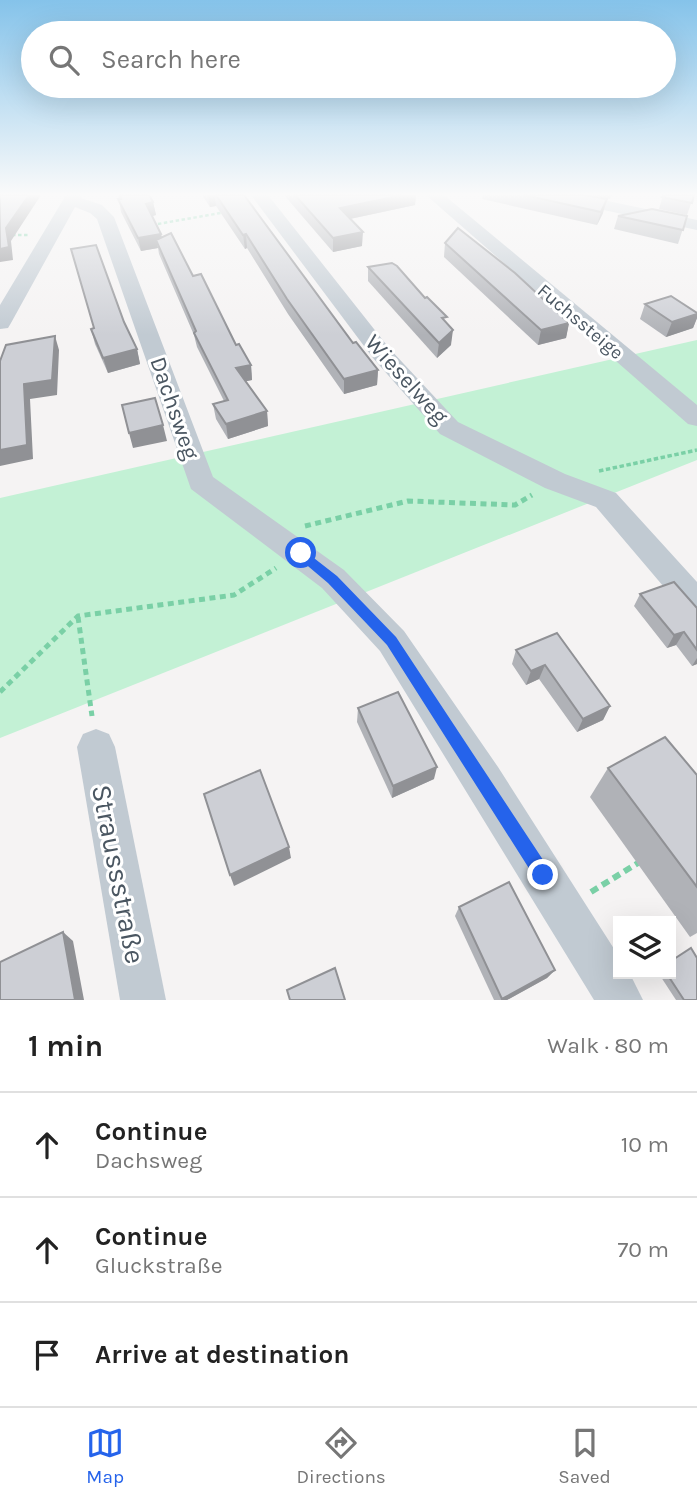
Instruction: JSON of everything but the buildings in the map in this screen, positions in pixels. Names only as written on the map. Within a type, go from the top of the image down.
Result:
[{"type":"street","points":[[0,323],[47,242]]},
{"type":"street","name":"Dachsweg","points":[[114,242],[201,482],[333,579],[392,641],[621,1000]]},
{"type":"street","name":"Wieselweg","points":[[295,242],[381,353],[449,428],[555,481],[606,500],[697,604]]},
{"type":"street","name":"Fuchssteige","points":[[490,242],[697,418]]},
{"type":"street","name":"Straussstraße","points":[[96,747],[143,1000]]},
{"type":"path","points":[[273,533],[408,501],[515,505],[555,481],[697,450]]},
{"type":"path","points":[[0,692],[78,616],[234,595],[301,553]]},
{"type":"path","points":[[78,616],[96,747]]},
{"type":"path","points":[[564,909],[638,863]]},
{"type":"green space","points":[[697,340],[697,460],[0,738],[0,498]]},
{"type":"route","points":[[301,553],[333,579],[392,641],[543,875]]}]
